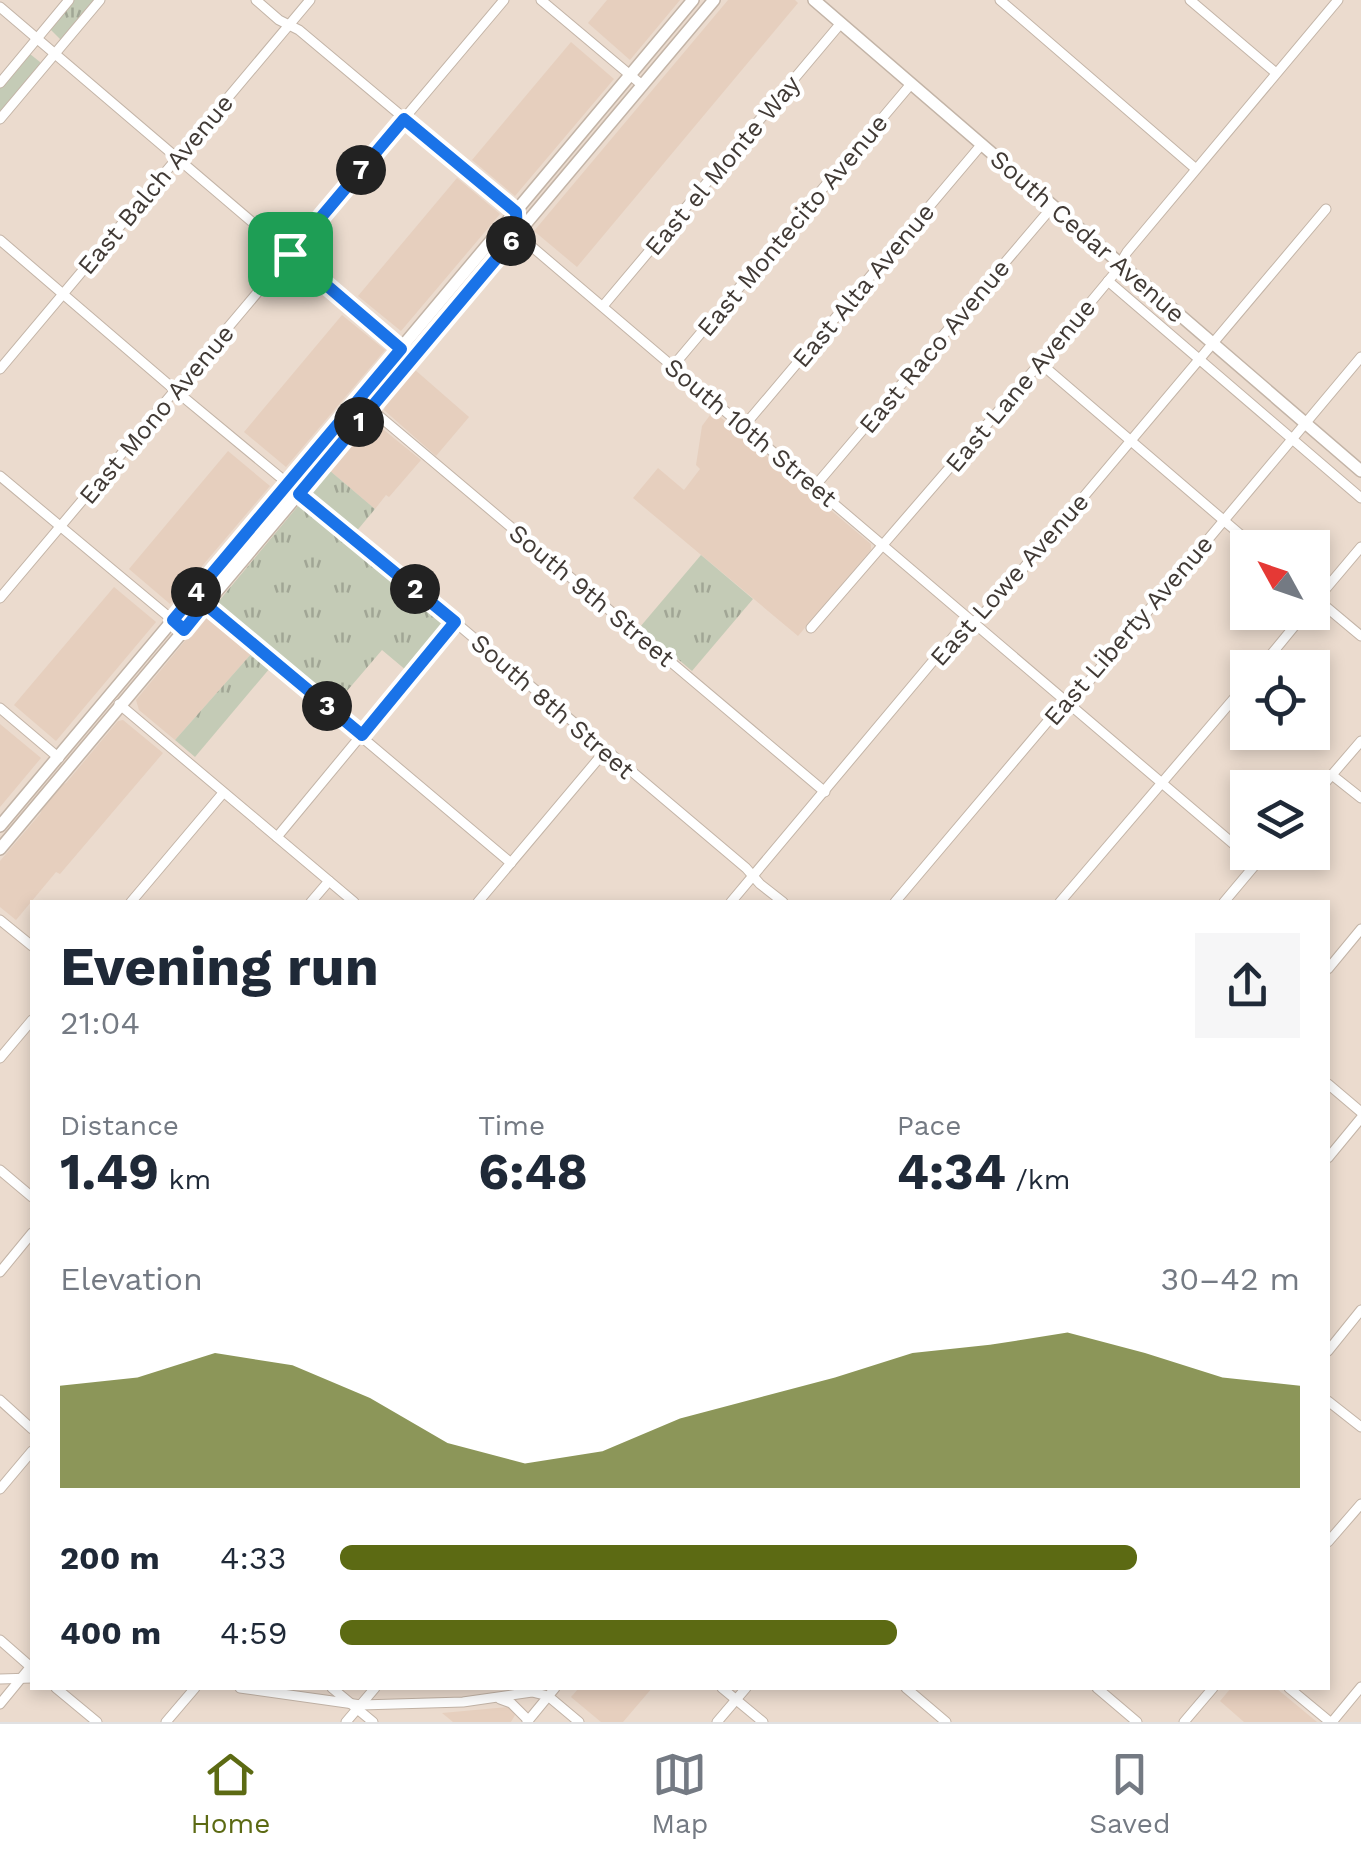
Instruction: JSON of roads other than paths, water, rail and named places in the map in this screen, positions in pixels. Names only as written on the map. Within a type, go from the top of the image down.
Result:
[{"type":"main road","points":[[0,826],[694,0]]},
{"type":"main road","points":[[0,849],[714,0]]},
{"type":"main road","name":"South Cedar Avenue","points":[[814,0],[1361,471]]},
{"type":"street","points":[[0,82],[70,0]]},
{"type":"street","points":[[0,119],[100,0]]},
{"type":"street","points":[[256,0],[279,20],[300,30],[516,212],[517,234]]},
{"type":"street","name":"East Balch Avenue","points":[[0,369],[310,0]]},
{"type":"street","name":"East Mono Avenue","points":[[0,598],[504,0]]},
{"type":"street","points":[[541,0],[642,85]]},
{"type":"street","points":[[1000,0],[1196,169]]},
{"type":"street","points":[[1190,0],[1276,73]]},
{"type":"street","name":"East Lane Avenue","points":[[811,628],[1108,282],[1127,252],[1338,0]]},
{"type":"street","points":[[0,7],[401,349]]},
{"type":"street","name":"East el Monte Way","points":[[603,306],[841,23]]},
{"type":"street","name":"East Montecito Avenue","points":[[673,366],[911,84]]},
{"type":"street","name":"East Alta Avenue","points":[[744,426],[982,144]]},
{"type":"street","name":"East Raco Avenue","points":[[815,486],[1053,206]]},
{"type":"street","name":"East Lowe Avenue","points":[[733,900],[954,636],[1005,590],[1326,210]]},
{"type":"street","name":"South 10th Street","points":[[517,234],[1230,842]]},
{"type":"street","name":"South 8th Street","points":[[0,240],[781,900]]},
{"type":"street","points":[[1108,282],[1361,498]]},
{"type":"street","name":"East Liberty Avenue","points":[[897,900],[1060,708],[1075,698],[1361,357]]},
{"type":"street","points":[[1040,363],[1235,530]]},
{"type":"street","name":"South 9th Street","points":[[359,399],[825,792]]},
{"type":"street","points":[[0,476],[184,630]]},
{"type":"street","points":[[1330,582],[1361,548]]},
{"type":"street","points":[[205,604],[511,863]]},
{"type":"street","points":[[1330,612],[1361,636]]},
{"type":"street","points":[[277,838],[455,622]]},
{"type":"street","points":[[1275,650],[1291,630]]},
{"type":"street","points":[[108,697],[352,900]]},
{"type":"street","points":[[1062,900],[1230,703]]},
{"type":"street","points":[[0,708],[69,767]]},
{"type":"street","points":[[1330,777],[1361,741]]},
{"type":"street","points":[[480,900],[605,751]]},
{"type":"street","points":[[1332,775],[1361,798]]},
{"type":"street","points":[[133,900],[223,793]]},
{"type":"street","points":[[1226,900],[1252,870]]},
{"type":"street","points":[[313,900],[329,881]]},
{"type":"street","points":[[0,920],[30,944]]},
{"type":"street","points":[[1330,967],[1361,928]]},
{"type":"street","points":[[0,1058],[30,1022]]},
{"type":"street","points":[[1330,1086],[1361,1115],[1330,1155]]},
{"type":"street","points":[[0,1170],[30,1195]]},
{"type":"street","points":[[0,1272],[30,1236]]},
{"type":"street","points":[[1330,1349],[1361,1310]]},
{"type":"street","points":[[0,1400],[30,1427]]},
{"type":"street","points":[[1330,1403],[1361,1426]]},
{"type":"street","points":[[0,1489],[30,1453]]},
{"type":"street","points":[[1330,1540],[1361,1504]]},
{"type":"street","points":[[0,1640],[30,1671]]},
{"type":"street","points":[[0,1678],[30,1671]]},
{"type":"street","points":[[0,1704],[30,1671]]},
{"type":"street","points":[[1291,1690],[1331,1722],[1361,1687]]},
{"type":"street","points":[[58,1690],[97,1722]]},
{"type":"street","points":[[166,1722],[193,1690]]},
{"type":"street","points":[[253,1690],[357,1706],[432,1704],[552,1692],[579,1722]]},
{"type":"street","points":[[335,1690],[374,1722]]},
{"type":"street","points":[[346,1722],[373,1690]]},
{"type":"street","points":[[724,1690],[763,1722]]},
{"type":"street","points":[[717,1722],[744,1690]]},
{"type":"street","points":[[908,1690],[946,1722]]},
{"type":"street","points":[[1099,1690],[1137,1722]]},
{"type":"street","points":[[1184,1722],[1211,1690]]},
{"type":"street","points":[[498,1698],[511,1704],[527,1721],[552,1692]]}]
